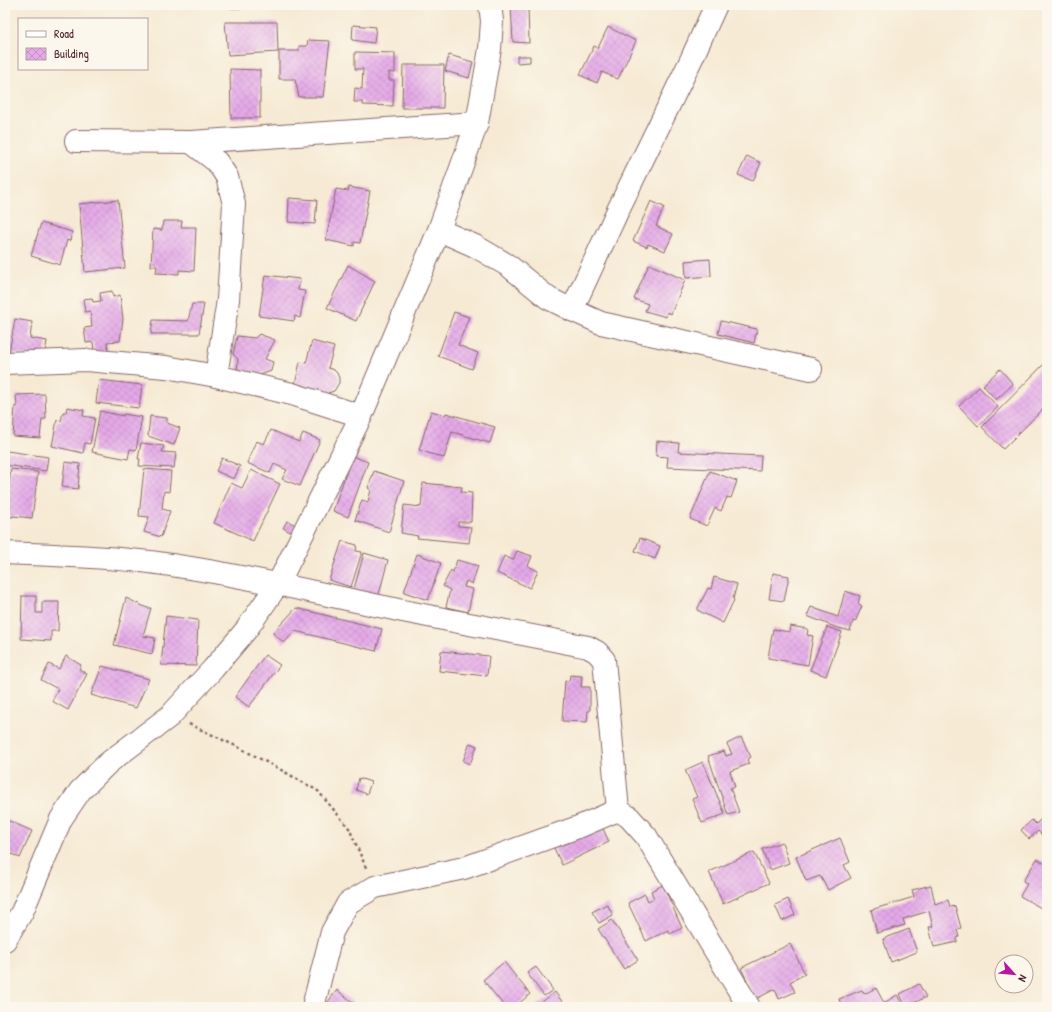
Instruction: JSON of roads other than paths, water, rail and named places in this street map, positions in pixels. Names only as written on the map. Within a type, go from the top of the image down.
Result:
[{"type":"street","points":[[5,940],[22,912],[61,819],[80,791],[108,763],[170,716],[246,630],[278,584],[361,416],[439,230],[477,124],[490,49],[492,21],[490,5]]},
{"type":"street","points":[[572,310],[716,5]]},
{"type":"street","points":[[76,141],[191,142],[477,124]]},
{"type":"street","points":[[191,142],[217,162],[227,177],[234,204],[228,300],[216,376]]},
{"type":"street","points":[[439,230],[475,246],[509,266],[548,298],[601,323],[812,369]]},
{"type":"street","points":[[5,363],[86,360],[166,367],[216,376],[292,394],[361,416]]},
{"type":"street","points":[[5,553],[85,556],[142,561],[217,572],[581,646],[597,652],[604,660],[618,810]]},
{"type":"street","points":[[313,1007],[332,932],[348,904],[375,887],[464,868],[581,826],[618,810]]},
{"type":"street","points":[[618,810],[629,817],[646,836],[742,1004]]}]
